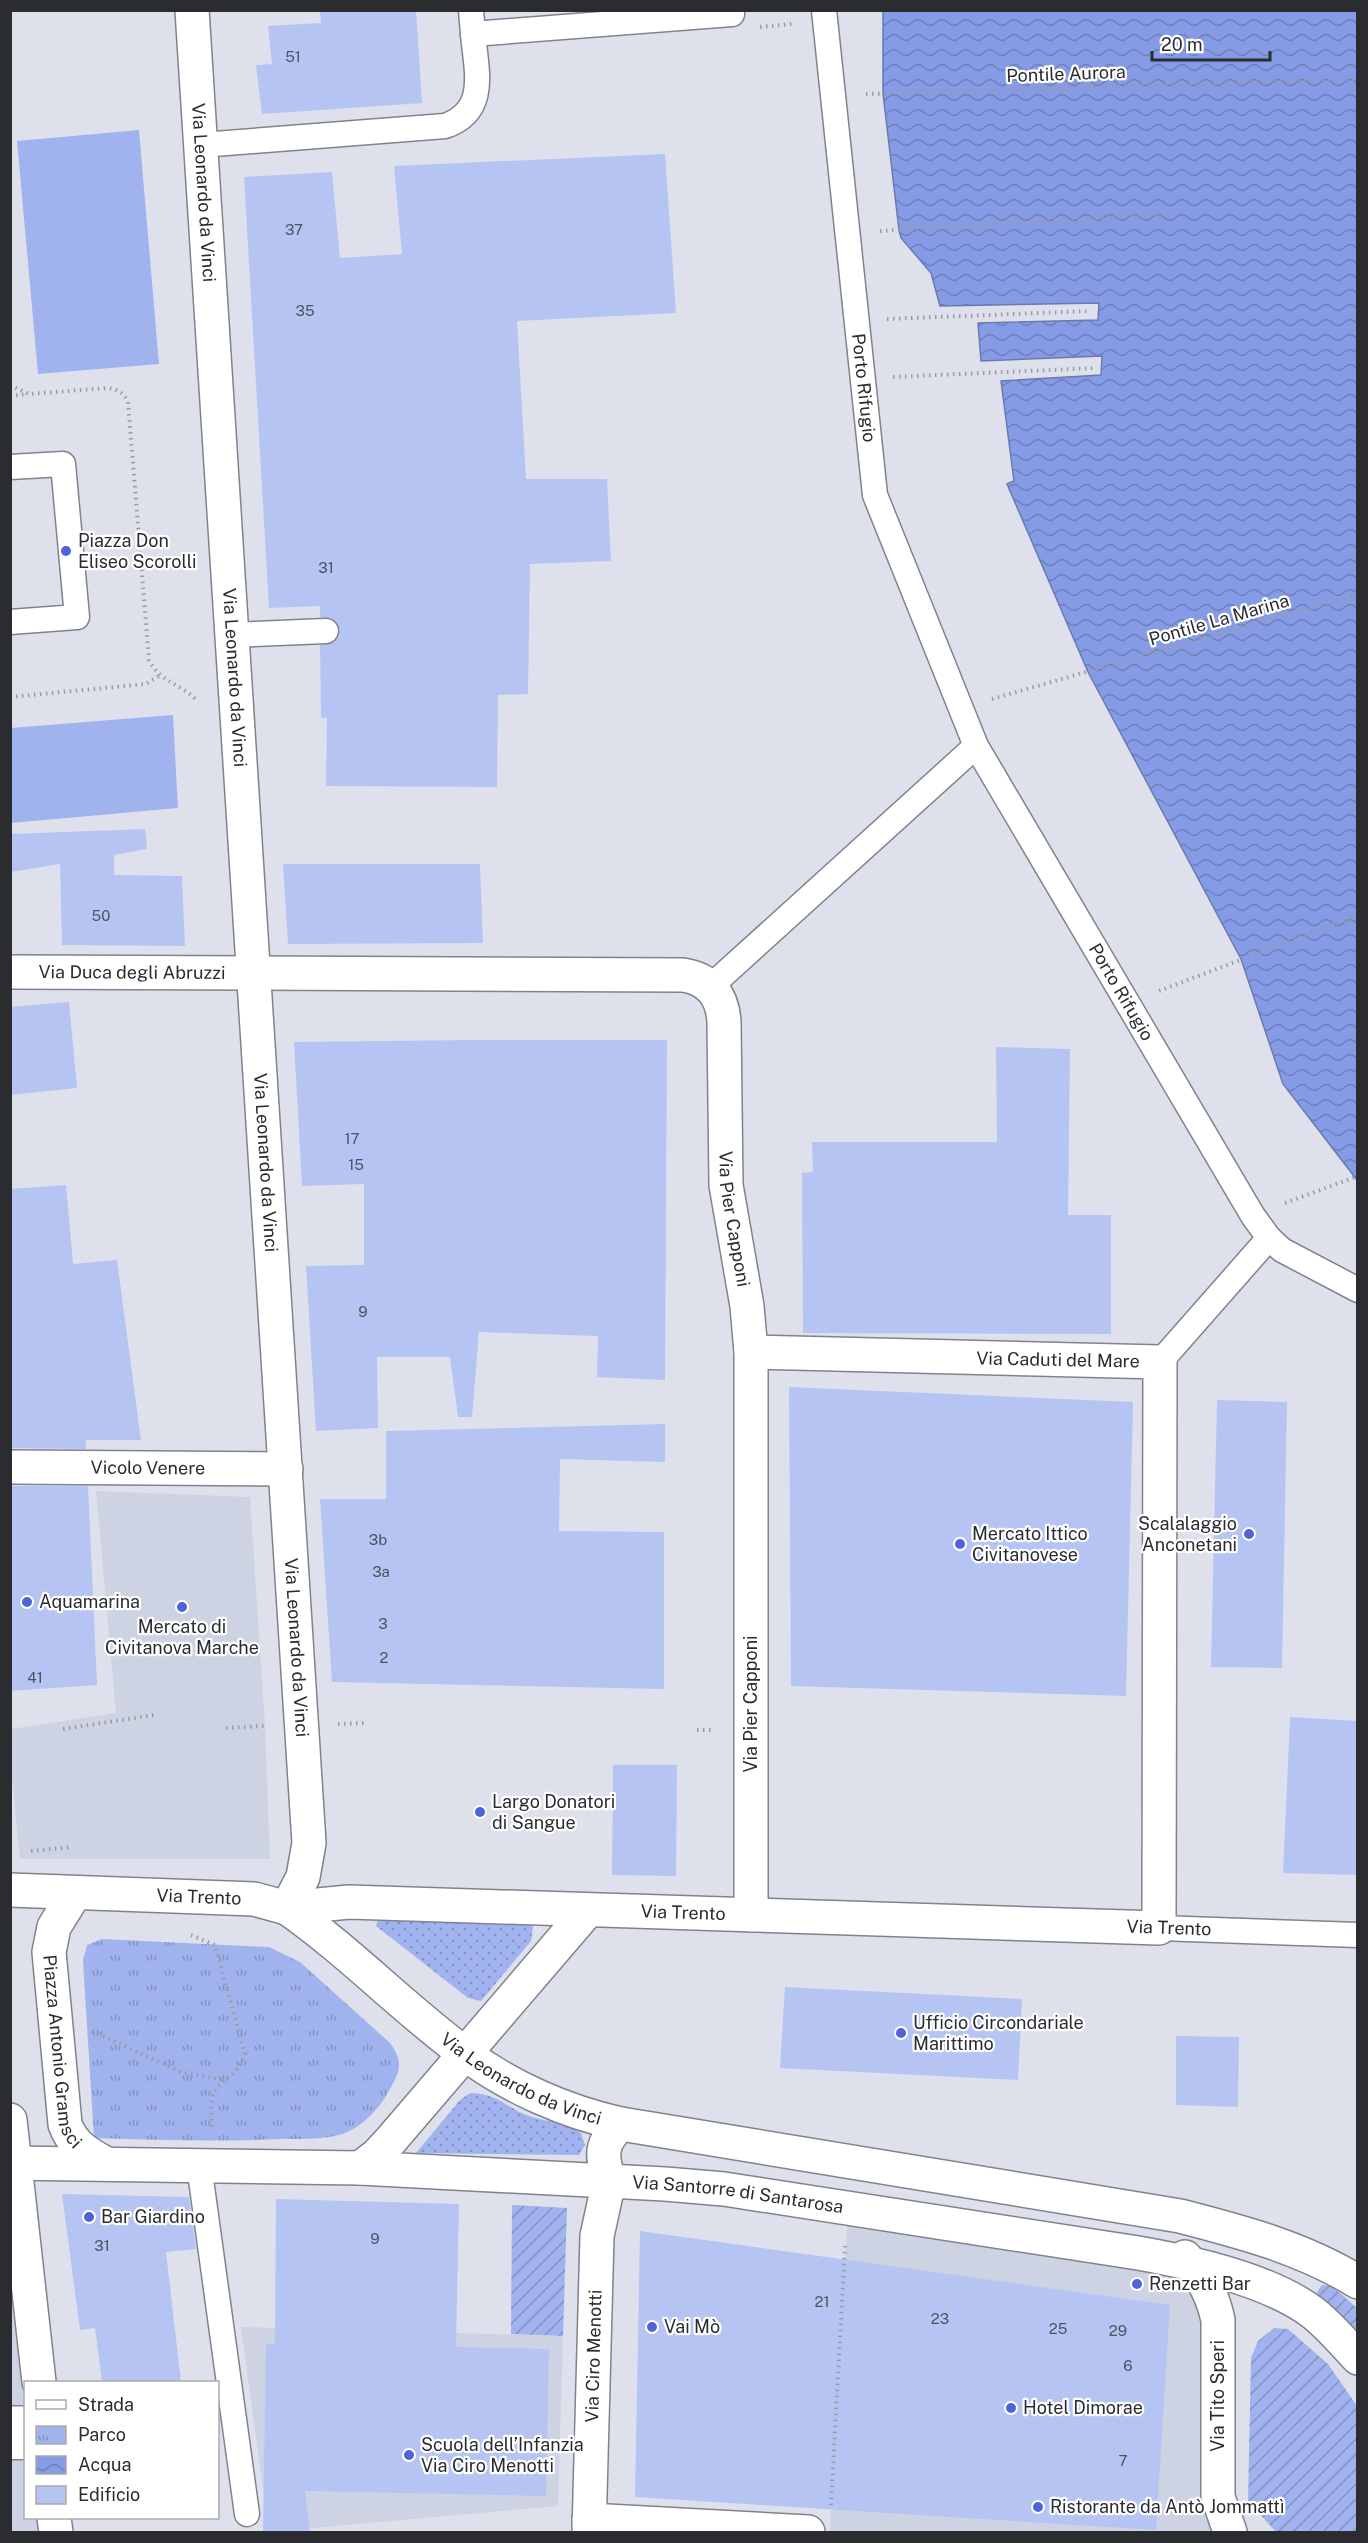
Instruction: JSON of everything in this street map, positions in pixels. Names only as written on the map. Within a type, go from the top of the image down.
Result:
[{"type":"street","name":"Via Leonardo da Vinci","points":[[192,10],[309,1843],[303,1877],[288,1908],[465,2054],[538,2096],[598,2119],[621,2124]]},
{"type":"street","name":"Via Duca degli Abruzzi","points":[[10,972],[254,973]]},
{"type":"street","points":[[254,973],[683,975],[702,980],[711,987]]},
{"type":"street","name":"Via Pier Capponi","points":[[711,987],[723,1008],[726,1185],[747,1306],[751,1352],[751,1915]]},
{"type":"street","name":"Via Caduti del Mare","points":[[751,1352],[1160,1362],[1159,1928]]},
{"type":"street","name":"Vicolo Venere","points":[[10,1467],[285,1469]]},
{"type":"street","name":"Via Trento","points":[[10,1890],[254,1899],[288,1908],[350,1902],[1159,1928]]},
{"type":"street","name":"Piazza Antonio Gramsci","points":[[75,1893],[54,1927],[50,1952],[65,2124],[68,2133],[77,2145],[107,2164]]},
{"type":"street","points":[[360,2168],[391,2140],[588,1910]]},
{"type":"street","points":[[10,2120],[39,2381]]},
{"type":"street","points":[[609,2181],[603,2161],[604,2150],[607,2141],[621,2124],[1180,2216],[1239,2231],[1293,2250],[1330,2266],[1358,2282]]},
{"type":"street","points":[[665,2184],[675,2169],[676,2158],[676,2148],[667,2132]]},
{"type":"street","name":"Via Santorre di Santarosa","points":[[13,2163],[360,2168],[724,2189],[1138,2253],[1230,2274],[1269,2289],[1311,2311],[1358,2358]]},
{"type":"street","name":"Via Ciro Menotti","points":[[589,2526],[597,2236],[609,2181]]},
{"type":"street","name":"Via Tito Speri","points":[[1180,2216],[1175,2238],[1183,2255],[1214,2301],[1218,2320],[1218,2497],[1230,2532]]},
{"type":"street","points":[[589,2526],[808,2532]]},
{"type":"lane","points":[[201,145],[445,126],[458,122],[474,102],[478,91],[471,10]]},
{"type":"lane","points":[[473,34],[732,12]]},
{"type":"lane","name":"Porto Rifugio","points":[[824,16],[875,495],[976,746],[1253,1216],[1269,1238],[1282,1250],[1358,1290]]},
{"type":"lane","points":[[10,467],[63,464],[77,617],[10,622]]},
{"type":"lane","points":[[232,635],[326,631]]},
{"type":"lane","points":[[711,987],[976,746]]},
{"type":"lane","points":[[1160,1362],[1269,1238]]},
{"type":"lane","name":"Via Trento","points":[[1159,1928],[1358,1935]]},
{"type":"lane","points":[[199,2165],[247,2514]]},
{"type":"path","points":[[732,12],[750,28],[824,16]]},
{"type":"path","name":"Pontile Aurora","points":[[883,93],[1358,79]]},
{"type":"path","points":[[899,230],[1176,213]]},
{"type":"path","points":[[856,320],[1090,311]]},
{"type":"path","points":[[863,378],[1094,368]]},
{"type":"path","points":[[10,385],[29,394]]},
{"type":"path","points":[[10,396],[108,388],[118,390],[124,395],[128,402],[149,660],[159,676],[184,688],[192,695],[198,702],[198,713]]},
{"type":"path","name":"Pontile La Marina","points":[[961,708],[1358,594]]},
{"type":"path","points":[[10,697],[146,684],[159,676]]},
{"type":"path","points":[[1127,1003],[1358,915]]},
{"type":"path","points":[[1253,1216],[1356,1176]]},
{"type":"path","points":[[63,1729],[154,1715]]},
{"type":"path","points":[[338,1724],[366,1723]]},
{"type":"path","points":[[226,1728],[265,1726]]},
{"type":"path","points":[[20,1852],[72,1847]]},
{"type":"path","points":[[187,1934],[215,1945],[245,2054],[242,2066],[224,2080],[212,2097],[212,2131]]},
{"type":"path","points":[[87,2030],[117,2041],[181,2072],[224,2080]]},
{"type":"path","points":[[831,2492],[845,2260]]},
{"type":"shaded area","name":"Mercato di Civitanova Marche","points":[[96,1491],[250,1497],[265,1726],[270,1859],[20,1859],[11,1767],[11,1729],[116,1713]]},
{"type":"shaded area","points":[[10,2120],[26,2381],[24,2381],[24,2519],[54,2519],[56,2532],[11,2532]]},
{"type":"shaded area","name":"Hotel Dimorae","points":[[848,2208],[1204,2282],[1230,2532],[830,2532]]},
{"type":"shaded area","name":"Scuola dell’Infanzia Via Ciro Menotti","points":[[241,2327],[563,2336],[558,2506],[269,2532]]},
{"type":"green space","points":[[139,130],[159,364],[38,374],[17,141]]},
{"type":"green space","points":[[173,715],[178,808],[11,823],[11,728]]},
{"type":"green space","points":[[379,1915],[523,1920],[533,1927],[531,1941],[481,2001],[468,1998],[376,1926]]},
{"type":"green space","points":[[102,1939],[269,1947],[300,1962],[390,2043],[399,2060],[394,2082],[382,2102],[366,2120],[352,2130],[330,2137],[211,2141],[94,2138],[83,1961],[87,1945]]},
{"type":"green space","points":[[470,2093],[495,2098],[523,2114],[569,2127],[581,2133],[585,2145],[579,2155],[416,2153],[460,2100]]},
{"type":"green space","points":[[512,2205],[567,2208],[563,2336],[511,2334]]},
{"type":"green space","points":[[1322,2285],[1332,2286],[1357,2308],[1357,2330],[1320,2298],[1317,2292]]},
{"type":"green space","points":[[1274,2328],[1288,2329],[1328,2364],[1357,2406],[1357,2532],[1276,2532],[1248,2501],[1251,2358],[1258,2341]]},
{"type":"water","points":[[883,11],[1357,11],[1357,1180],[1283,1084],[1241,959],[1088,672],[1007,484],[1014,481],[1001,381],[1101,375],[1102,356],[981,361],[978,323],[1098,320],[1099,303],[940,306],[931,273],[901,238],[899,230],[883,93]]},
{"type":"building","points":[[320,10],[416,10],[422,103],[262,114],[256,65],[272,64],[268,26],[321,23]]},
{"type":"building","points":[[665,154],[676,313],[517,321],[526,479],[607,479],[611,561],[530,564],[528,694],[498,695],[497,787],[326,786],[327,718],[321,718],[320,645],[334,643],[339,637],[340,630],[333,619],[320,617],[320,606],[269,608],[244,177],[332,172],[340,258],[402,254],[394,166]]},
{"type":"building","points":[[145,829],[147,849],[114,855],[114,875],[182,876],[185,946],[62,945],[60,864],[10,872],[10,834]]},
{"type":"building","points":[[283,864],[480,864],[483,943],[288,944]]},
{"type":"building","points":[[69,1002],[77,1088],[10,1095],[10,1007]]},
{"type":"building","points":[[667,1040],[665,1380],[597,1377],[598,1336],[479,1332],[472,1417],[458,1417],[450,1357],[377,1357],[378,1428],[316,1431],[306,1266],[364,1265],[364,1184],[302,1186],[294,1042]]},
{"type":"building","points":[[996,1047],[1070,1049],[1068,1215],[1111,1215],[1111,1334],[803,1333],[802,1173],[813,1172],[812,1142],[997,1142]]},
{"type":"building","points":[[66,1185],[73,1264],[117,1260],[141,1440],[86,1440],[86,1449],[10,1448],[10,1189]]},
{"type":"building","name":"Mercato Ittico Civitanovese","points":[[789,1387],[1133,1402],[1126,1696],[791,1686]]},
{"type":"building","name":"Scalalaggio Anconetani","points":[[1217,1400],[1287,1402],[1282,1668],[1211,1667]]},
{"type":"building","points":[[665,1424],[665,1462],[560,1459],[559,1531],[664,1532],[664,1689],[332,1682],[320,1499],[386,1499],[386,1431]]},
{"type":"building","points":[[10,1486],[88,1486],[97,1685],[10,1691]]},
{"type":"building","points":[[1290,1717],[1358,1721],[1358,1875],[1283,1873]]},
{"type":"building","points":[[613,1765],[677,1765],[676,1876],[612,1875]]},
{"type":"building","name":"Ufficio Circondariale Marittimo","points":[[785,1987],[1022,1999],[1018,2080],[780,2068]]},
{"type":"building","points":[[1176,2036],[1239,2037],[1238,2107],[1176,2105]]},
{"type":"building","points":[[62,2194],[189,2197],[196,2249],[166,2252],[181,2381],[102,2381],[95,2328],[80,2330]]},
{"type":"building","name":"Scuola dell’Infanzia Via Ciro Menotti","points":[[276,2199],[459,2204],[456,2347],[549,2349],[546,2496],[305,2491],[310,2532],[263,2532],[266,2344],[275,2344]]},
{"type":"building","points":[[640,2231],[1170,2305],[1156,2530],[635,2497]]},
{"type":"place","name":"Piazza Don Eliseo Scorolli","points":[[66,551]]},
{"type":"place","name":"Scalalaggio Anconetani","points":[[1249,1534]]},
{"type":"place","name":"Mercato Ittico Civitanovese","points":[[960,1544]]},
{"type":"place","name":"Aquamarina","points":[[27,1602]]},
{"type":"place","name":"Mercato di Civitanova Marche","points":[[182,1607]]},
{"type":"place","name":"Largo Donatori di Sangue","points":[[480,1812]]},
{"type":"place","name":"Ufficio Circondariale Marittimo","points":[[901,2033]]},
{"type":"place","name":"Bar Giardino","points":[[89,2217]]},
{"type":"place","name":"Renzetti Bar","points":[[1137,2284]]},
{"type":"place","name":"Vai Mò","points":[[652,2327]]},
{"type":"place","name":"Hotel Dimorae","points":[[1011,2408]]},
{"type":"place","name":"Scuola dell’Infanzia Via Ciro Menotti","points":[[409,2455]]},
{"type":"place","name":"Ristorante da Antò Jommattì","points":[[1038,2507]]}]
